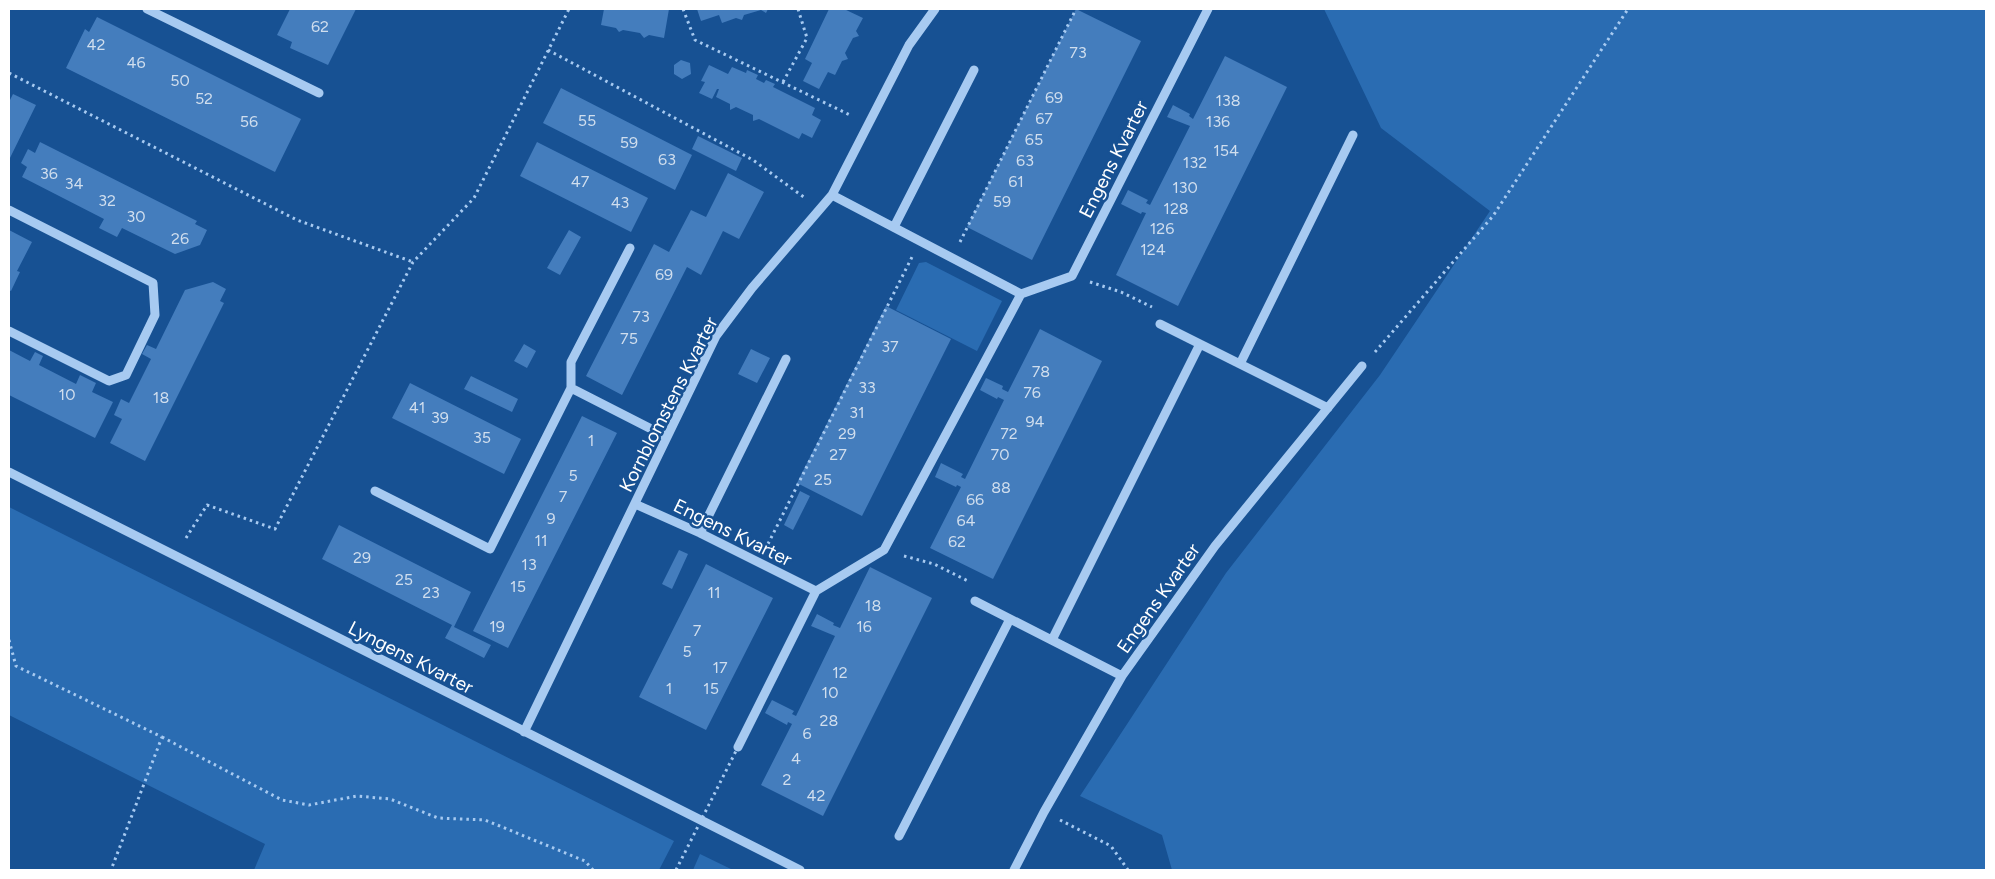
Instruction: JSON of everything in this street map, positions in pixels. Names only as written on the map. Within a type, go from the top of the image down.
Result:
[{"type":"street","points":[[147,9],[319,93]]},
{"type":"street","name":"Kornblomstens Kvarter","points":[[524,732],[716,336],[752,288],[832,195],[909,45],[935,9]]},
{"type":"street","name":"Engens Kvarter","points":[[1072,276],[1208,9]]},
{"type":"street","points":[[894,227],[974,70]]},
{"type":"street","points":[[1240,364],[1353,134]]},
{"type":"street","points":[[832,195],[1020,294]]},
{"type":"street","points":[[9,210],[153,283],[155,315],[126,375],[109,381],[9,332]]},
{"type":"street","points":[[375,491],[490,549],[571,388],[571,362],[630,248]]},
{"type":"street","points":[[738,747],[816,591],[884,550],[1020,294],[1072,276]]},
{"type":"street","points":[[1160,324],[1328,408]]},
{"type":"street","points":[[1052,640],[1200,344]]},
{"type":"street","points":[[700,533],[786,360]]},
{"type":"street","name":"Engens Kvarter","points":[[1014,870],[1044,812],[1122,676],[1215,546],[1362,366]]},
{"type":"street","points":[[571,388],[667,437]]},
{"type":"street","name":"Lyngens Kvarter","points":[[9,472],[800,870]]},
{"type":"street","name":"Engens Kvarter","points":[[635,504],[700,533],[816,591]]},
{"type":"street","points":[[974,601],[1122,676]]},
{"type":"street","points":[[899,836],[1010,619]]},
{"type":"path","points":[[176,556],[207,504],[275,529],[413,262],[474,198],[569,9]]},
{"type":"path","points":[[683,9],[695,40],[869,124]]},
{"type":"path","points":[[783,82],[807,38],[798,9]]},
{"type":"path","points":[[952,258],[1076,9]]},
{"type":"path","points":[[1362,366],[1493,216],[1628,9]]},
{"type":"path","points":[[548,50],[753,160],[820,209]]},
{"type":"path","points":[[9,73],[297,220],[413,262]]},
{"type":"path","points":[[758,563],[920,241]]},
{"type":"path","points":[[1072,276],[1121,292],[1161,311],[1160,324]]},
{"type":"path","points":[[884,550],[934,564],[974,583],[974,601]]},
{"type":"path","points":[[9,640],[16,666],[162,737],[282,800],[309,805],[357,796],[390,799],[438,818],[485,820],[585,861],[593,870]]},
{"type":"path","points":[[111,870],[162,737]]},
{"type":"path","points":[[676,870],[738,747]]},
{"type":"path","points":[[1044,812],[1111,846],[1128,870]]},
{"type":"shaded area","points":[[1324,9],[1986,9],[1986,870],[1172,870],[1162,835],[1080,796],[1226,573],[1380,375],[1490,211],[1381,128]]},
{"type":"shaded area","points":[[926,262],[1002,301],[977,351],[896,310],[919,263]]},
{"type":"shaded area","points":[[9,507],[674,841],[659,870],[254,870],[265,844],[9,715]]},
{"type":"shaded area","points":[[700,854],[733,870],[693,870]]},
{"type":"building","points":[[290,9],[356,9],[328,65],[290,48],[292,42],[277,35]]},
{"type":"building","points":[[604,9],[669,9],[664,38],[649,35],[644,38],[640,33],[623,30],[619,32],[616,28],[601,25]]},
{"type":"building","points":[[697,9],[768,9],[766,13],[761,10],[744,15],[742,20],[736,18],[722,23],[719,15],[701,21]]},
{"type":"building","points":[[829,9],[844,9],[863,18],[856,31],[859,36],[853,38],[845,53],[848,59],[842,61],[835,75],[828,72],[819,89],[803,81],[812,63],[805,59]]},
{"type":"building","points":[[1076,9],[1141,41],[1032,260],[967,227]]},
{"type":"building","points":[[97,17],[301,119],[275,172],[66,68],[85,29],[89,32]]},
{"type":"building","points":[[1225,56],[1287,87],[1178,306],[1116,275],[1146,213],[1142,212],[1141,214],[1121,204],[1128,190],[1148,200],[1146,203],[1150,205],[1190,126],[1167,117],[1173,105],[1190,114],[1189,116],[1193,119]]},
{"type":"building","points":[[681,60],[690,63],[691,74],[682,79],[674,74],[674,65]]},
{"type":"building","points":[[709,65],[728,74],[732,67],[746,73],[747,70],[758,75],[756,79],[764,83],[766,80],[775,84],[773,87],[815,108],[812,115],[821,120],[812,138],[802,133],[799,139],[759,119],[753,121],[753,115],[736,107],[730,110],[730,104],[716,97],[719,89],[717,89],[712,99],[699,93],[705,82],[701,81]]},
{"type":"building","points":[[561,88],[692,155],[675,190],[543,123]]},
{"type":"building","points":[[13,94],[36,105],[9,160],[9,102]]},
{"type":"building","points":[[698,136],[742,158],[736,171],[692,149]]},
{"type":"building","points":[[40,142],[197,221],[195,224],[207,230],[200,245],[175,254],[122,228],[117,237],[99,228],[104,219],[22,177],[27,167],[21,163],[28,149],[35,153]]},
{"type":"building","points":[[537,142],[648,198],[631,232],[520,176]]},
{"type":"building","points":[[728,173],[764,192],[739,239],[723,231],[701,275],[687,267],[622,395],[586,376],[654,244],[669,252],[691,210],[706,217]]},
{"type":"building","points":[[9,230],[32,242],[17,271],[20,272],[11,291],[9,290]]},
{"type":"building","points":[[569,230],[581,237],[560,275],[547,268]]},
{"type":"building","points":[[213,282],[226,289],[220,301],[224,303],[145,461],[110,443],[122,419],[114,415],[121,399],[129,403],[151,359],[142,354],[147,345],[156,349],[185,290]]},
{"type":"building","points":[[886,306],[951,339],[862,516],[797,483]]},
{"type":"building","points":[[1040,329],[1102,361],[993,579],[930,548],[961,487],[957,485],[956,487],[935,477],[941,463],[963,474],[961,477],[965,479],[1004,400],[998,397],[997,399],[980,390],[986,378],[1003,386],[1002,389],[1008,392]]},
{"type":"building","points":[[524,344],[536,351],[527,368],[514,361]]},
{"type":"building","points":[[751,349],[770,358],[757,383],[738,374]]},
{"type":"building","points":[[9,350],[30,361],[35,352],[43,356],[39,365],[76,384],[80,375],[96,383],[92,392],[113,402],[95,438],[9,395]]},
{"type":"building","points":[[471,376],[518,399],[512,412],[464,389]]},
{"type":"building","points":[[410,383],[521,439],[504,474],[392,418]]},
{"type":"building","points":[[582,416],[617,433],[508,648],[473,631]]},
{"type":"building","points":[[800,491],[810,496],[793,530],[784,525]]},
{"type":"building","points":[[339,525],[471,592],[454,627],[491,645],[484,658],[445,638],[452,625],[322,559]]},
{"type":"building","points":[[679,550],[688,554],[672,589],[662,584]]},
{"type":"building","points":[[706,564],[773,598],[706,730],[639,697]]},
{"type":"building","points":[[870,567],[932,598],[823,816],[761,785],[792,724],[788,722],[787,725],[765,713],[772,700],[794,711],[792,714],[796,716],[835,636],[811,626],[817,614],[840,628]]}]
